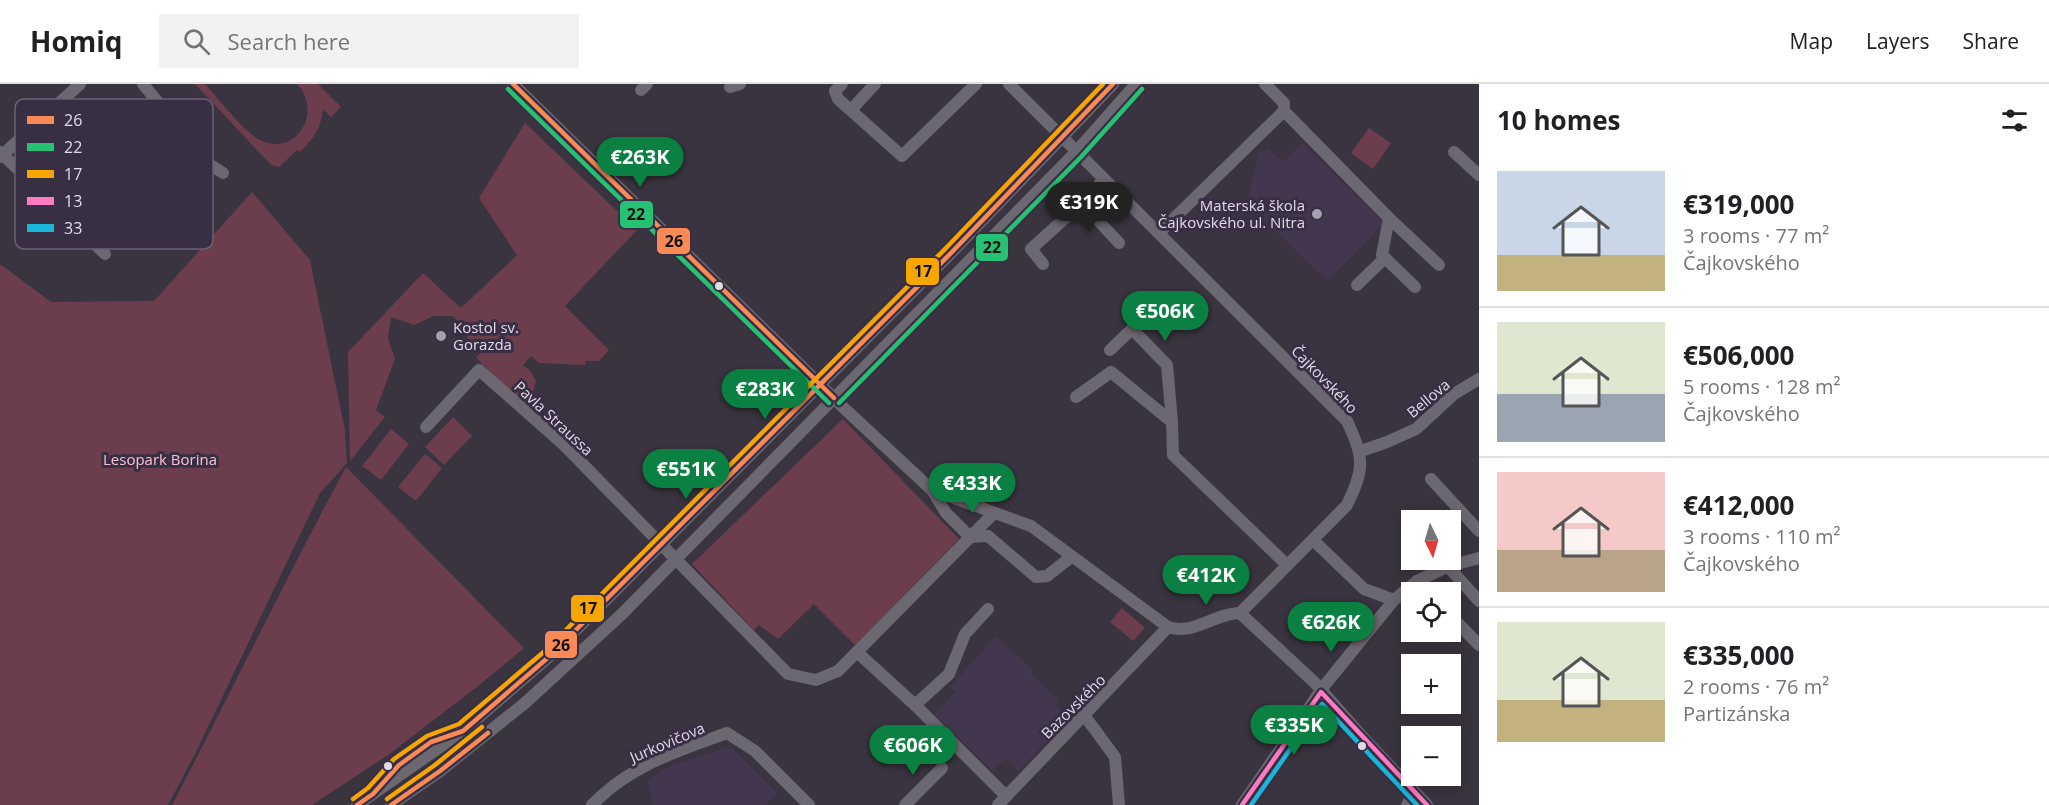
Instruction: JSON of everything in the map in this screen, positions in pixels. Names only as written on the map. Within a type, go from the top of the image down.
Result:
[{"type":"street","points":[[63,99],[80,84]]},
{"type":"street","points":[[143,84],[155,99]]},
{"type":"street","points":[[513,84],[834,398],[933,490],[946,513],[970,537],[988,536],[1036,577],[1047,576],[1071,557]]},
{"type":"street","points":[[842,84],[835,91],[838,99],[902,156],[976,84]]},
{"type":"street","points":[[851,110],[875,84]]},
{"type":"street","name":"Čajkovského","points":[[1009,84],[1347,421],[1361,451]]},
{"type":"street","points":[[357,805],[463,731],[559,648],[952,252],[1113,84]]},
{"type":"street","points":[[391,805],[440,771],[525,703],[622,614],[1076,152],[1136,84]]},
{"type":"street","points":[[1265,84],[1284,103],[1284,111],[1389,219],[1438,265]]},
{"type":"street","points":[[1159,233],[1284,111]]},
{"type":"street","points":[[15,142],[1,155],[15,168]]},
{"type":"street","points":[[1454,152],[1479,175]]},
{"type":"street","points":[[213,167],[223,173]]},
{"type":"street","points":[[1042,264],[1031,249],[1082,203],[1104,179]]},
{"type":"street","points":[[1082,203],[1119,243]]},
{"type":"street","points":[[1389,219],[1382,255],[1415,287]]},
{"type":"street","points":[[100,249],[105,254]]},
{"type":"street","points":[[952,252],[966,265]]},
{"type":"street","points":[[1357,285],[1385,258]]},
{"type":"street","points":[[1110,350],[1132,329],[1167,365],[1173,455],[1287,565]]},
{"type":"street","name":"Pavla Straussa","points":[[426,427],[478,370],[564,445],[663,545]]},
{"type":"street","points":[[1076,397],[1111,372],[1172,422]]},
{"type":"street","name":"Bellova","points":[[1361,451],[1416,429],[1454,394],[1479,379]]},
{"type":"street","points":[[933,490],[1031,526],[1168,627],[1188,629],[1222,615],[1240,613],[1313,540],[1347,505],[1358,482],[1361,451]]},
{"type":"street","points":[[1431,479],[1479,531]]},
{"type":"street","points":[[663,545],[675,560],[788,674],[816,680],[838,671],[994,513]]},
{"type":"street","points":[[1313,540],[1364,589],[1394,600]]},
{"type":"street","points":[[1461,563],[1479,558]]},
{"type":"street","points":[[1242,805],[1321,692],[1394,600],[1417,581],[1440,570]]},
{"type":"street","points":[[1451,570],[1479,601]]},
{"type":"street","points":[[915,705],[949,674],[964,634],[988,609]]},
{"type":"street","points":[[1240,613],[1296,664],[1427,805]]},
{"type":"street","points":[[1461,626],[1479,645]]},
{"type":"street","name":"Bazovského","points":[[1002,801],[1168,627]]},
{"type":"street","points":[[857,652],[915,705],[1002,801]]},
{"type":"street","points":[[1084,715],[1115,757],[1119,805]]},
{"type":"street","name":"Jurkovičova","points":[[592,805],[608,788],[645,765],[727,733],[755,752],[809,805]]},
{"type":"street","points":[[905,805],[942,768]]},
{"type":"street","points":[[1407,805],[1414,793]]},
{"type":"shaded area","name":"Materská škola Čajkovského ul. Nitra","points":[[1301,144],[1304,144],[1384,223],[1329,280],[1323,277],[1247,203],[1259,152],[1268,148],[1283,162]]},
{"type":"shaded area","points":[[995,637],[998,637],[1032,670],[1031,673],[1059,701],[1056,705],[1069,719],[1018,771],[1006,759],[992,770],[934,715],[956,692],[950,687]]},
{"type":"shaded area","points":[[725,748],[733,749],[777,793],[765,805],[653,805],[647,782],[668,767]]},
{"type":"green space","points":[[195,84],[205,84],[246,130],[260,140],[273,144],[284,143],[294,138],[302,129],[306,119],[308,107],[305,95],[297,84],[318,84],[341,107],[331,117],[323,109],[318,128],[312,138],[300,152],[297,150],[279,167],[271,165],[213,103],[213,99],[209,99]]},
{"type":"green space","points":[[525,123],[637,230],[565,306],[609,350],[599,361],[585,361],[585,365],[539,363],[531,356],[523,365],[536,381],[529,407],[476,357],[482,351],[475,345],[471,348],[465,330],[453,316],[434,316],[414,325],[391,317],[388,339],[395,359],[376,410],[385,417],[350,461],[348,352],[423,273],[461,308],[517,255],[479,198]]},
{"type":"green space","points":[[1369,128],[1391,143],[1373,169],[1351,153]]},
{"type":"green space","name":"Lesopark Borina","points":[[252,192],[310,260],[345,431],[347,463],[320,493],[195,754],[168,805],[0,805],[0,264],[51,302],[154,301],[201,249],[213,249],[213,235]]},
{"type":"green space","points":[[453,417],[472,436],[444,465],[425,447]]},
{"type":"green space","points":[[843,419],[959,539],[855,645],[814,604],[778,639],[759,625],[754,630],[692,564]]},
{"type":"green space","points":[[391,429],[409,444],[381,480],[362,466]]},
{"type":"green space","points":[[425,454],[442,468],[416,501],[398,487]]},
{"type":"green space","points":[[346,467],[524,648],[388,755],[312,805],[172,805],[302,551]]},
{"type":"green space","points":[[1122,608],[1145,628],[1133,641],[1110,622]]},
{"type":"transit line","name":"26","points":[[513,84],[834,398]]},
{"type":"transit line","name":"17","points":[[353,799],[368,788],[394,759],[427,736],[459,724],[546,650],[947,247],[1103,84]]},
{"type":"transit line","name":"26","points":[[357,805],[373,794],[399,765],[431,742],[463,731],[551,655],[952,252],[1113,84]]},
{"type":"transit line","name":"22","points":[[508,89],[829,403]]},
{"type":"transit line","name":"22","points":[[839,403],[1081,157],[1142,89]]},
{"type":"transit line","name":"13","points":[[1242,805],[1321,692],[1427,805]]},
{"type":"transit line","name":"33","points":[[1251,805],[1322,704],[1417,805]]},
{"type":"transit line","name":"17","points":[[387,799],[435,765],[482,727]]},
{"type":"transit line","name":"26","points":[[391,805],[440,771],[488,733]]},
{"type":"place","name":"Materská škola Čajkovského ul. Nitra","points":[[1317,214]]},
{"type":"place","name":"Kostol sv. Gorazda","points":[[441,336]]}]
